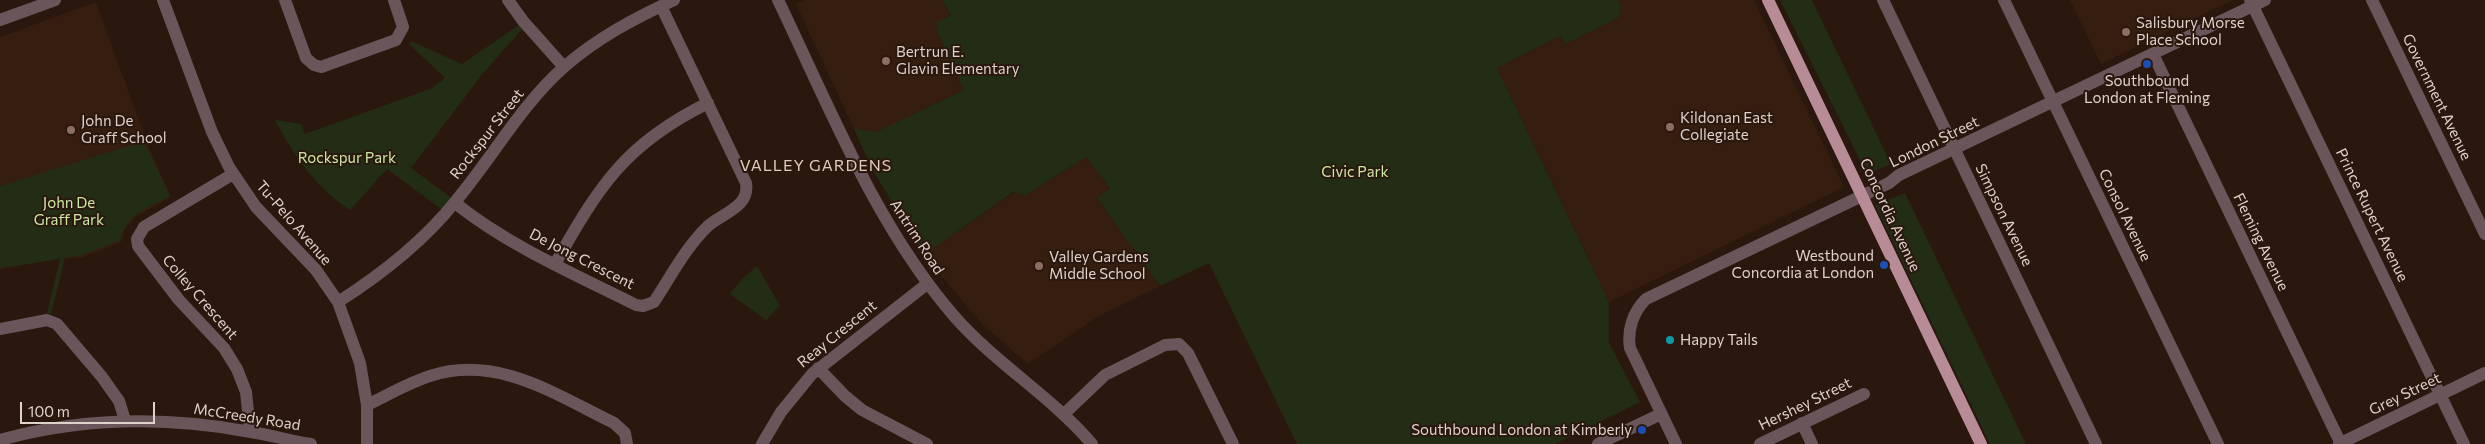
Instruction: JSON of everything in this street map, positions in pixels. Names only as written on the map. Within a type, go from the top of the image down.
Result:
[{"type":"main road","name":"Concordia Avenue","points":[[1768,0],[1982,444]]},
{"type":"street","name":"Tu-Pelo Avenue","points":[[163,0],[215,140],[233,174],[262,214],[316,270],[338,302],[360,363],[367,405],[367,444]]},
{"type":"street","points":[[285,0],[306,58],[314,65],[321,67],[396,40],[403,27],[394,0]]},
{"type":"street","points":[[508,0],[523,21],[564,67]]},
{"type":"street","name":"Rockspur Street","points":[[338,302],[374,279],[416,245],[455,203],[532,101],[564,67],[605,36],[674,0]]},
{"type":"street","name":"Antrim Road","points":[[778,0],[878,206],[927,284],[984,347],[1064,414],[1092,444]]},
{"type":"street","name":"Simpson Avenue","points":[[1883,0],[2096,444]]},
{"type":"street","name":"Consol Avenue","points":[[2004,0],[2218,444]]},
{"type":"street","name":"London Street","points":[[1676,444],[1630,348],[1629,333],[1637,310],[1646,300],[1890,183],[1899,175],[2153,54],[2252,3],[2265,0]]},
{"type":"street","name":"Government Avenue","points":[[2372,0],[2485,234]]},
{"type":"street","points":[[0,20],[51,1]]},
{"type":"street","name":"Prince Rupert Avenue","points":[[2252,3],[2464,444]]},
{"type":"street","name":"De Jong Crescent","points":[[455,203],[497,234],[555,264],[636,304],[643,306],[654,302],[697,238],[709,226],[740,204],[747,196],[746,183],[661,6]]},
{"type":"street","name":"Fleming Avenue","points":[[2153,54],[2340,444]]},
{"type":"street","points":[[555,264],[596,196],[629,155],[659,130],[708,102]]},
{"type":"street","name":"Colley Crescent","points":[[233,174],[144,227],[137,238],[138,246],[145,258],[179,300],[214,336],[237,368],[246,392],[250,431]]},
{"type":"street","name":"Reay Crescent","points":[[762,444],[790,399],[818,368],[927,284]]},
{"type":"street","points":[[0,329],[48,320],[57,324],[102,376],[119,401],[125,420]]},
{"type":"street","points":[[1064,414],[1105,375],[1165,345],[1179,344],[1188,353],[1233,444]]},
{"type":"street","points":[[818,368],[845,396],[862,410],[927,444]]},
{"type":"street","points":[[367,405],[430,376],[455,370],[485,370],[522,378],[614,423],[625,433],[627,444]]},
{"type":"street","name":"Grey Street","points":[[2340,444],[2485,373]]},
{"type":"street","name":"Hershey Street","points":[[1760,444],[1864,394]]},
{"type":"street","points":[[1598,444],[1661,414]]},
{"type":"street","name":"McCreedy Road","points":[[0,440],[72,424],[125,420],[206,425],[250,431],[311,444]]},
{"type":"street","points":[[1802,423],[1812,444]]},
{"type":"shaded area","name":"Bertrun E. Glavin Elementary","points":[[804,0],[942,0],[951,16],[937,31],[964,90],[876,133],[854,129],[796,4]]},
{"type":"shaded area","name":"Kildonan East Collegiate","points":[[1618,0],[1754,0],[1844,187],[1609,302],[1497,68],[1561,35],[1562,42],[1564,41],[1621,7]]},
{"type":"shaded area","name":"Salisbury Morse Place School","points":[[2070,0],[2233,0],[2101,64]]},
{"type":"shaded area","name":"John De Graff School","points":[[96,2],[149,148],[171,197],[134,218],[124,231],[121,242],[81,258],[60,259],[0,269],[0,37]]},
{"type":"shaded area","name":"Valley Gardens Middle School","points":[[1086,157],[1110,188],[1097,198],[1160,286],[1097,317],[1028,364],[982,324],[924,255],[1014,192],[1025,196]]},
{"type":"green space","name":"Civic Park","points":[[942,0],[1618,0],[1621,7],[1618,18],[1565,44],[1560,36],[1497,68],[1609,302],[1609,343],[1640,402],[1555,444],[1297,444],[1209,263],[1160,286],[1097,198],[1110,188],[1086,157],[1025,196],[1013,192],[924,255],[872,169],[854,129],[876,132],[964,90],[937,31],[936,23],[951,15]]},
{"type":"green space","points":[[1780,0],[1812,0],[1891,164],[1867,174]]},
{"type":"green space","name":"Rockspur Park","points":[[519,25],[523,28],[481,76],[411,168],[453,199],[444,211],[387,169],[350,210],[326,191],[306,170],[275,120],[301,124],[305,134],[432,88],[445,78],[409,44],[411,41],[462,64]]},
{"type":"green space","name":"John De Graff Park","points":[[144,141],[170,196],[133,218],[123,232],[120,241],[82,255],[65,258],[51,314],[47,313],[60,259],[0,268],[0,186]]},
{"type":"green space","points":[[1905,193],[2026,444],[1990,444],[1875,205]]},
{"type":"green space","points":[[757,266],[780,306],[766,320],[730,294],[742,279]]},
{"type":"place","name":"Salisbury Morse Place School","points":[[2126,32]]},
{"type":"place","name":"Bertrun E. Glavin Elementary","points":[[886,61]]},
{"type":"place","name":"Southbound London at Fleming","points":[[2147,64]]},
{"type":"place","name":"Kildonan East Collegiate","points":[[1670,127]]},
{"type":"place","name":"John De Graff School","points":[[71,130]]},
{"type":"place","name":"Westbound Concordia at London","points":[[1884,265]]},
{"type":"place","name":"Valley Gardens Middle School","points":[[1039,266]]},
{"type":"place","name":"Happy Tails","points":[[1670,340]]},
{"type":"place","name":"Southbound London at Kimberly","points":[[1642,430]]},
{"type":"district","name":"VALLEY GARDENS","points":[[816,166]]}]
